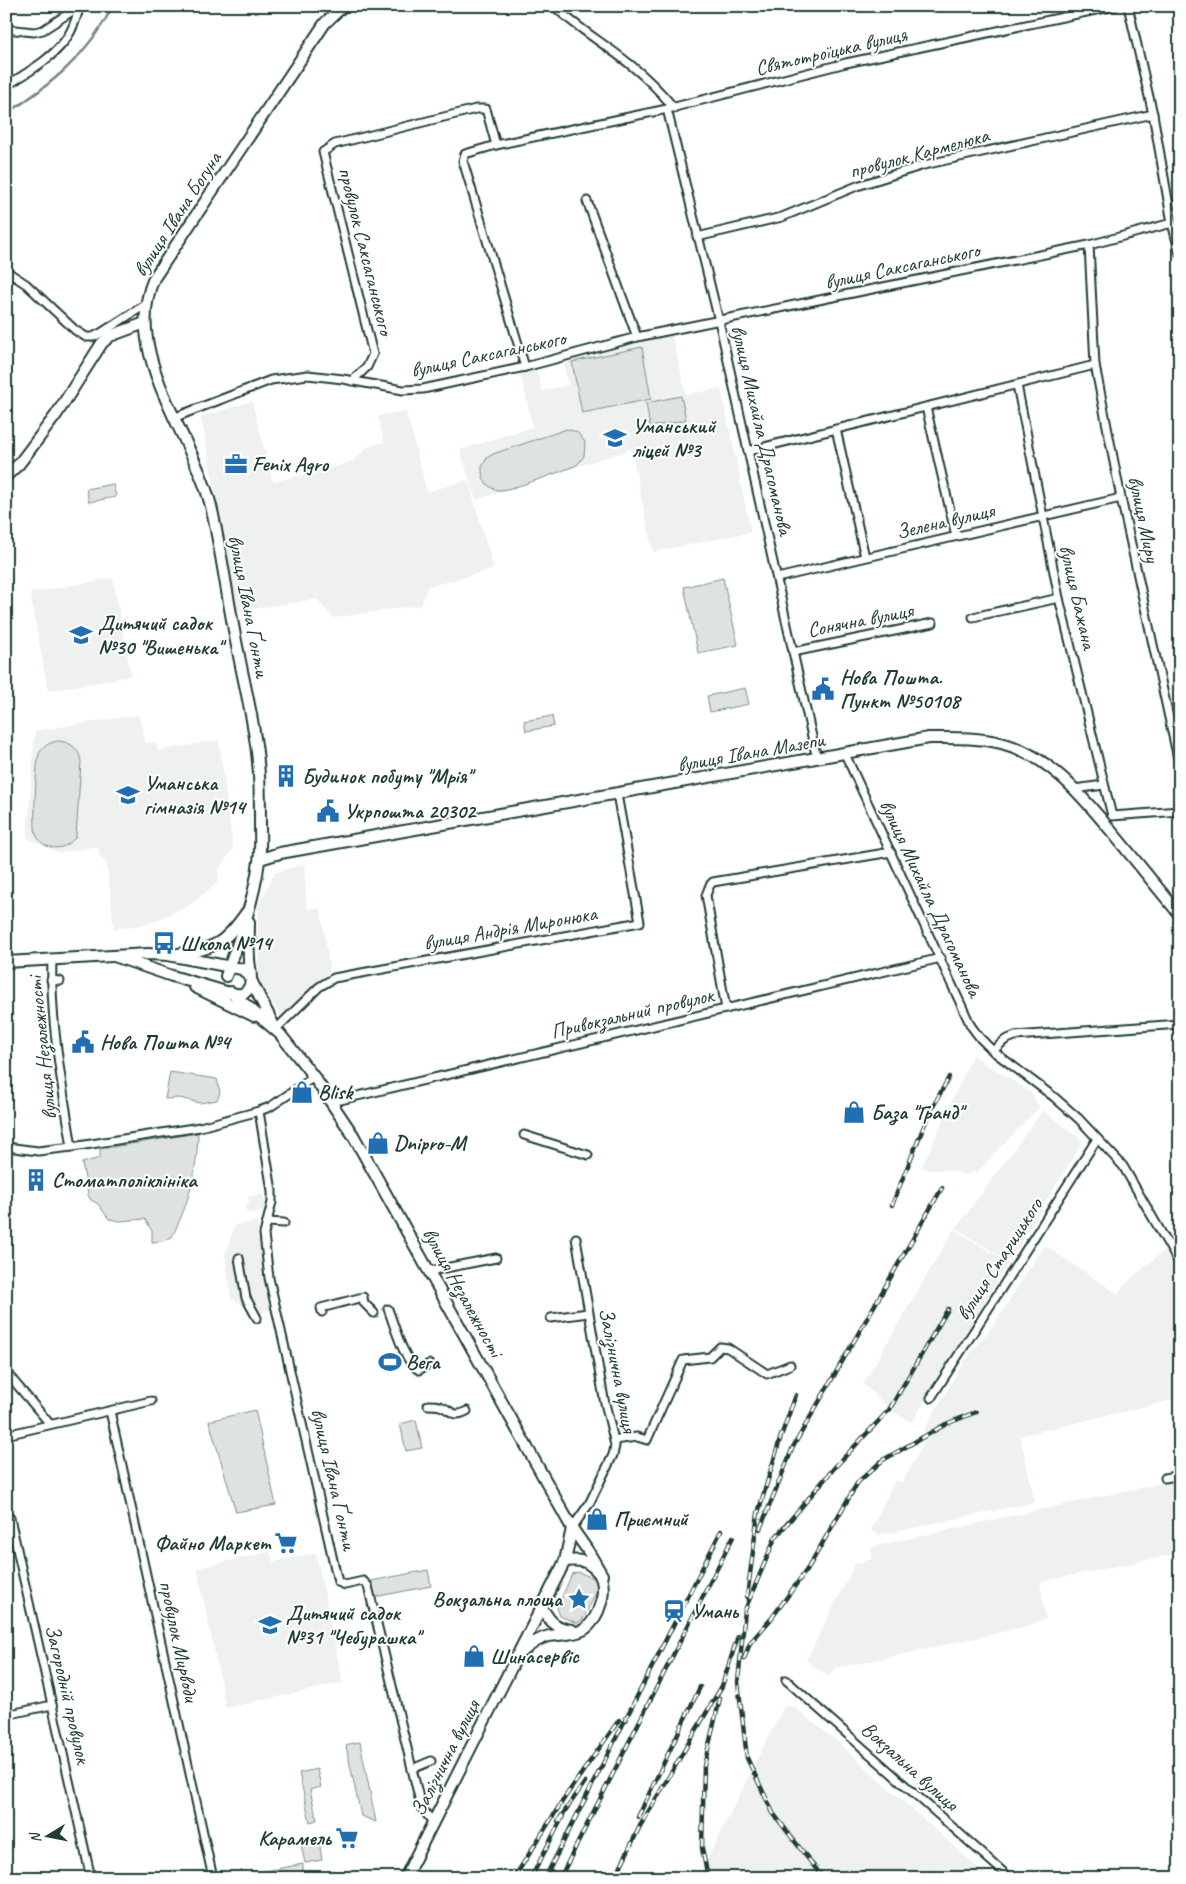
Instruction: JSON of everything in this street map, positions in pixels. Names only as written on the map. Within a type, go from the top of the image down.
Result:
[{"type":"main road","name":"вулиця Івана Богуна","points":[[145,324],[145,305],[154,278],[325,23],[343,6]]},
{"type":"main road","name":"вулиця Івана Ґонти","points":[[145,324],[150,351],[173,418],[206,488],[221,554],[258,762],[260,859],[250,906],[231,970]]},
{"type":"main road","points":[[6,476],[19,464],[56,415],[102,343],[110,336],[145,324]]},
{"type":"main road","name":"вулиця Івана Мазепи","points":[[260,859],[280,853],[929,738],[964,738],[1001,743],[1028,754],[1057,772],[1074,789],[1180,915]]},
{"type":"main road","name":"вулиця Івана Ґонти","points":[[168,956],[216,945],[233,931],[250,906]]},
{"type":"main road","name":"вулиця Івана Ґонти","points":[[250,906],[249,952],[251,979]]},
{"type":"main road","name":"вулиця Незалежності","points":[[6,962],[148,954],[168,956],[231,970]]},
{"type":"main road","name":"вулиця Незалежності","points":[[114,956],[233,994],[276,1029]]},
{"type":"main road","points":[[231,970],[247,972],[251,979],[246,992],[233,994],[226,986],[231,970]]},
{"type":"main road","name":"вулиця Незалежності","points":[[172,976],[252,1015],[276,1029]]},
{"type":"main road","name":"вулиця Незалежності","points":[[251,979],[276,1029],[314,1077],[353,1135],[572,1528]]},
{"type":"main road","points":[[572,1528],[602,1575],[604,1593],[593,1620],[581,1631],[560,1629],[550,1621],[543,1609],[566,1561],[579,1560],[589,1562],[602,1575]]},
{"type":"main road","name":"Залізнична вулиця","points":[[566,1561],[572,1528]]},
{"type":"main road","name":"Залізнична вулиця","points":[[405,1878],[543,1609]]},
{"type":"main road","name":"Залізнична вулиця","points":[[518,1655],[540,1639],[581,1631]]},
{"type":"street","points":[[6,29],[34,32],[43,30],[80,6]]},
{"type":"street","points":[[6,86],[41,62],[67,39],[80,6]]},
{"type":"street","points":[[554,6],[570,21],[631,65],[657,88],[670,108]]},
{"type":"street","name":"Святотроїцька вулиця","points":[[525,367],[463,161],[465,154],[496,145],[670,108],[846,63],[1114,6]]},
{"type":"street","points":[[1128,6],[1153,114],[1172,223],[1180,254]]},
{"type":"street","name":"вулиця Михайла Драгоманова","points":[[670,108],[697,237],[719,321],[817,759]]},
{"type":"street","name":"провулок Саксаганського","points":[[352,381],[367,367],[373,354],[324,152],[335,144],[476,109],[486,109],[496,145]]},
{"type":"street","name":"провулок Кармелюка","points":[[697,237],[782,217],[857,186],[924,165],[1153,114]]},
{"type":"street","points":[[587,201],[637,338]]},
{"type":"street","name":"вулиця Саксаганського","points":[[173,418],[271,380],[308,375],[403,390],[423,389],[525,367],[637,338],[1089,245],[1172,223]]},
{"type":"street","name":"вулиця Миру","points":[[1089,245],[1095,366],[1121,498],[1180,768]]},
{"type":"street","points":[[6,271],[26,284],[75,330],[86,337],[93,337],[101,333],[145,305]]},
{"type":"street","points":[[748,451],[1095,366]]},
{"type":"street","name":"вулиця Бажана","points":[[1017,385],[1059,598],[1112,816],[1180,811]]},
{"type":"street","points":[[926,407],[956,536]]},
{"type":"street","points":[[836,429],[865,557]]},
{"type":"street","name":"Зелена вулиця","points":[[776,578],[1121,498]]},
{"type":"street","points":[[973,617],[1059,598]]},
{"type":"street","name":"Сонячна вулиця","points":[[793,652],[933,623]]},
{"type":"street","name":"вулиця Михайла Драгоманова","points":[[845,754],[971,1026],[993,1051],[1079,1119],[1123,1166],[1180,1265]]},
{"type":"street","points":[[1074,789],[1104,786]]},
{"type":"street","name":"вулиця Андрія Миронюка","points":[[276,1029],[319,987],[334,978],[640,922],[617,794]]},
{"type":"street","points":[[726,1009],[706,895],[710,884],[891,852]]},
{"type":"street","name":"Привокзальний провулок","points":[[332,1102],[941,958]]},
{"type":"street","name":"вулиця Незалежності","points":[[52,959],[51,980],[57,1052],[72,1147],[200,1127],[270,1107],[314,1077]]},
{"type":"street","points":[[51,980],[60,981]]},
{"type":"street","points":[[993,1051],[1005,1040],[1016,1036],[1180,1024]]},
{"type":"street","name":"вулиця Івана Ґонти","points":[[259,1110],[272,1191],[272,1202],[264,1234],[269,1278],[338,1582],[345,1585],[363,1581],[368,1586],[420,1802],[433,1822]]},
{"type":"street","points":[[524,1135],[588,1155]]},
{"type":"street","name":"вулиця Старицького","points":[[932,1398],[1097,1139]]},
{"type":"street","points":[[6,1147],[38,1151],[72,1147]]},
{"type":"street","points":[[267,1222],[284,1223]]},
{"type":"street","name":"Залізнична вулиця","points":[[572,1528],[589,1504],[613,1455],[614,1440],[604,1399],[576,1238]]},
{"type":"street","points":[[239,1258],[246,1298],[257,1318]]},
{"type":"street","points":[[430,1271],[496,1258]]},
{"type":"street","points":[[322,1312],[321,1308],[362,1297],[374,1313]]},
{"type":"street","points":[[388,1309],[412,1365],[419,1370],[429,1364]]},
{"type":"street","points":[[551,1318],[588,1313]]},
{"type":"street","points":[[614,1440],[637,1437],[647,1440],[682,1360],[710,1357],[720,1347],[728,1348],[767,1374],[790,1365]]},
{"type":"street","points":[[6,1372],[50,1424]]},
{"type":"street","points":[[6,1435],[152,1401]]},
{"type":"street","points":[[428,1405],[440,1406],[450,1413],[462,1414],[467,1411]]},
{"type":"street","name":"провулок Мирводи","points":[[110,1411],[213,1878]]},
{"type":"street","points":[[1165,1478],[1180,1475]]},
{"type":"street","name":"Загородній провулок","points":[[10,1518],[92,1878]]},
{"type":"street","name":"Вокзальна вулиця","points":[[786,1680],[1010,1878]]},
{"type":"street","points":[[6,1715],[52,1705]]},
{"type":"street","points":[[412,1769],[431,1761]]},
{"type":"shaded area","name":"Уманський ліцей №3","points":[[672,335],[686,395],[721,388],[751,532],[653,552],[631,449],[476,500],[460,450],[533,427],[520,371],[536,368],[542,391],[568,385],[563,360]]},
{"type":"shaded area","points":[[642,347],[651,399],[582,413],[572,362]]},
{"type":"shaded area","points":[[681,396],[686,420],[650,427],[646,403]]},
{"type":"shaded area","points":[[252,401],[273,482],[353,461],[367,447],[384,442],[378,416],[406,411],[427,492],[468,480],[494,569],[427,587],[421,605],[333,618],[317,599],[238,611],[201,417]]},
{"type":"shaded area","points":[[567,429],[577,432],[585,442],[584,456],[578,464],[538,480],[514,487],[499,490],[488,485],[483,475],[482,467],[487,458],[493,454]]},
{"type":"shaded area","points":[[113,484],[116,497],[89,502],[86,489]]},
{"type":"shaded area","name":"Дитячий садок №30 \"Вишенька\"","points":[[113,578],[131,676],[48,691],[30,593]]},
{"type":"shaded area","points":[[723,578],[738,645],[698,653],[684,587]]},
{"type":"shaded area","points":[[745,688],[749,704],[710,712],[707,696]]},
{"type":"shaded area","name":"Уманська гімназія №14","points":[[138,715],[146,743],[156,743],[158,751],[219,740],[233,849],[219,869],[218,882],[189,906],[148,924],[114,929],[107,865],[99,855],[98,846],[59,853],[27,838],[35,731]]},
{"type":"shaded area","points":[[552,716],[554,726],[526,731],[524,721]]},
{"type":"shaded area","points":[[57,741],[66,742],[74,747],[79,753],[81,762],[76,836],[67,845],[55,848],[44,844],[36,834],[35,807],[39,754],[46,745]]},
{"type":"shaded area","points":[[304,864],[307,909],[321,909],[330,971],[281,1017],[258,978],[258,906],[275,873]]},
{"type":"shaded area","points":[[973,1054],[985,1064],[1002,1073],[1032,1094],[1039,1107],[978,1171],[966,1175],[947,1170],[929,1170],[922,1167]]},
{"type":"shaded area","points":[[170,1072],[217,1079],[220,1093],[217,1100],[200,1103],[179,1098],[165,1099]]},
{"type":"shaded area","points":[[1043,1110],[1083,1141],[1009,1262],[956,1228]]},
{"type":"shaded area","points":[[198,1133],[196,1161],[191,1187],[172,1237],[152,1242],[152,1231],[145,1219],[120,1221],[109,1219],[98,1204],[91,1200],[88,1195],[82,1163],[100,1158],[100,1149]]},
{"type":"shaded area","points":[[263,1194],[267,1210],[247,1214],[245,1206],[250,1204],[248,1197]]},
{"type":"shaded area","points":[[257,1221],[273,1310],[260,1313],[231,1299],[225,1254],[235,1225]]},
{"type":"shaded area","points":[[954,1229],[1008,1263],[912,1422],[893,1412],[863,1384]]},
{"type":"shaded area","points":[[1044,1245],[1118,1294],[1122,1287],[1164,1250],[1180,1279],[1180,1398],[1020,1436],[1035,1502],[879,1535],[871,1530],[895,1480],[902,1483],[927,1437],[924,1430],[965,1360],[994,1325]]},
{"type":"shaded area","points":[[255,1410],[276,1505],[236,1512],[209,1421]]},
{"type":"shaded area","points":[[416,1420],[422,1448],[406,1451],[400,1424]]},
{"type":"shaded area","points":[[1180,1479],[1180,1553],[1040,1582],[1046,1619],[1024,1627],[835,1668],[829,1676],[806,1661],[855,1564],[872,1559],[871,1547]]},
{"type":"shaded area","name":"Дитячий садок №31 \"Чебурашка\"","points":[[270,1552],[273,1562],[316,1553],[343,1683],[226,1708],[197,1568]]},
{"type":"shaded area","points":[[428,1570],[431,1586],[374,1597],[371,1581]]},
{"type":"shaded area","points":[[578,1572],[596,1579],[599,1587],[582,1621],[577,1623],[560,1616],[557,1608],[572,1574]]},
{"type":"shaded area","points":[[784,1706],[794,1707],[834,1739],[989,1878],[698,1878]]},
{"type":"shaded area","points":[[360,1742],[376,1822],[361,1816],[346,1746]]},
{"type":"shaded area","points":[[317,1769],[321,1787],[310,1790],[317,1820],[310,1822],[299,1773]]},
{"type":"shaded area","points":[[319,1841],[322,1860],[305,1863],[301,1845]]},
{"type":"shaded area","points":[[303,1864],[303,1869],[296,1878],[261,1878],[259,1872]]},
{"type":"waterway","points":[[6,114],[38,92],[67,68],[92,40],[113,6]]},
{"type":"railway","points":[[892,1205],[928,1116],[949,1077]]},
{"type":"railway","points":[[760,1529],[793,1447],[942,1188]]},
{"type":"railway","points":[[823,1878],[773,1813],[747,1758],[738,1682],[745,1610],[775,1538],[835,1467],[889,1410],[948,1309]]},
{"type":"railway","points":[[747,1597],[758,1513],[781,1436],[796,1395]]},
{"type":"railway","points":[[744,1659],[750,1643],[771,1619],[808,1568],[858,1482],[883,1460],[946,1424],[976,1412]]},
{"type":"railway","points":[[545,1878],[721,1531]]},
{"type":"railway","points":[[560,1878],[733,1537]]},
{"type":"railway","points":[[615,1878],[640,1826],[722,1686],[738,1636]]},
{"type":"railway","points":[[638,1817],[700,1687]]},
{"type":"railway","points":[[708,1878],[702,1848],[704,1766],[720,1698]]},
{"type":"railway","points":[[514,1878],[565,1797],[619,1720]]},
{"type":"railway","points":[[558,1821],[585,1782]]},
{"type":"railway","points":[[531,1878],[563,1816]]},
{"type":"place","name":"Уманський ліцей №3","points":[[615,438]]},
{"type":"place","name":"Fenix Agro","points":[[236,464]]},
{"type":"place","name":"Дитячий садок №30 \"Вишенька\"","points":[[81,635]]},
{"type":"place","name":"Нова Пошта. Пункт №50108","points":[[823,689]]},
{"type":"place","name":"Будинок побуту \"Мрія\"","points":[[286,776]]},
{"type":"place","name":"Уманська гімназія №14","points":[[128,795]]},
{"type":"place","name":"Укрпошта 20302","points":[[328,811]]},
{"type":"place","name":"Школа №14","points":[[164,943]]},
{"type":"place","name":"Нова Пошта №4","points":[[83,1042]]},
{"type":"place","name":"Blisk","points":[[302,1092]]},
{"type":"place","name":"База \"Гранд\"","points":[[854,1112]]},
{"type":"place","name":"Dnipro-M","points":[[378,1143]]},
{"type":"place","name":"Стоматполіклініка","points":[[36,1180]]},
{"type":"place","name":"Вега","points":[[390,1362]]},
{"type":"place","name":"Приємний","points":[[597,1519]]},
{"type":"place","name":"Файно Маркет","points":[[286,1543]]},
{"type":"place","name":"Вокзальна площа","points":[[579,1599]]},
{"type":"place","name":"Умань","points":[[674,1611]]},
{"type":"place","name":"Дитячий садок №31 \"Чебурашка\"","points":[[270,1625]]},
{"type":"place","name":"Шинасервіс","points":[[474,1656]]},
{"type":"place","name":"Карамель","points":[[347,1838]]}]
